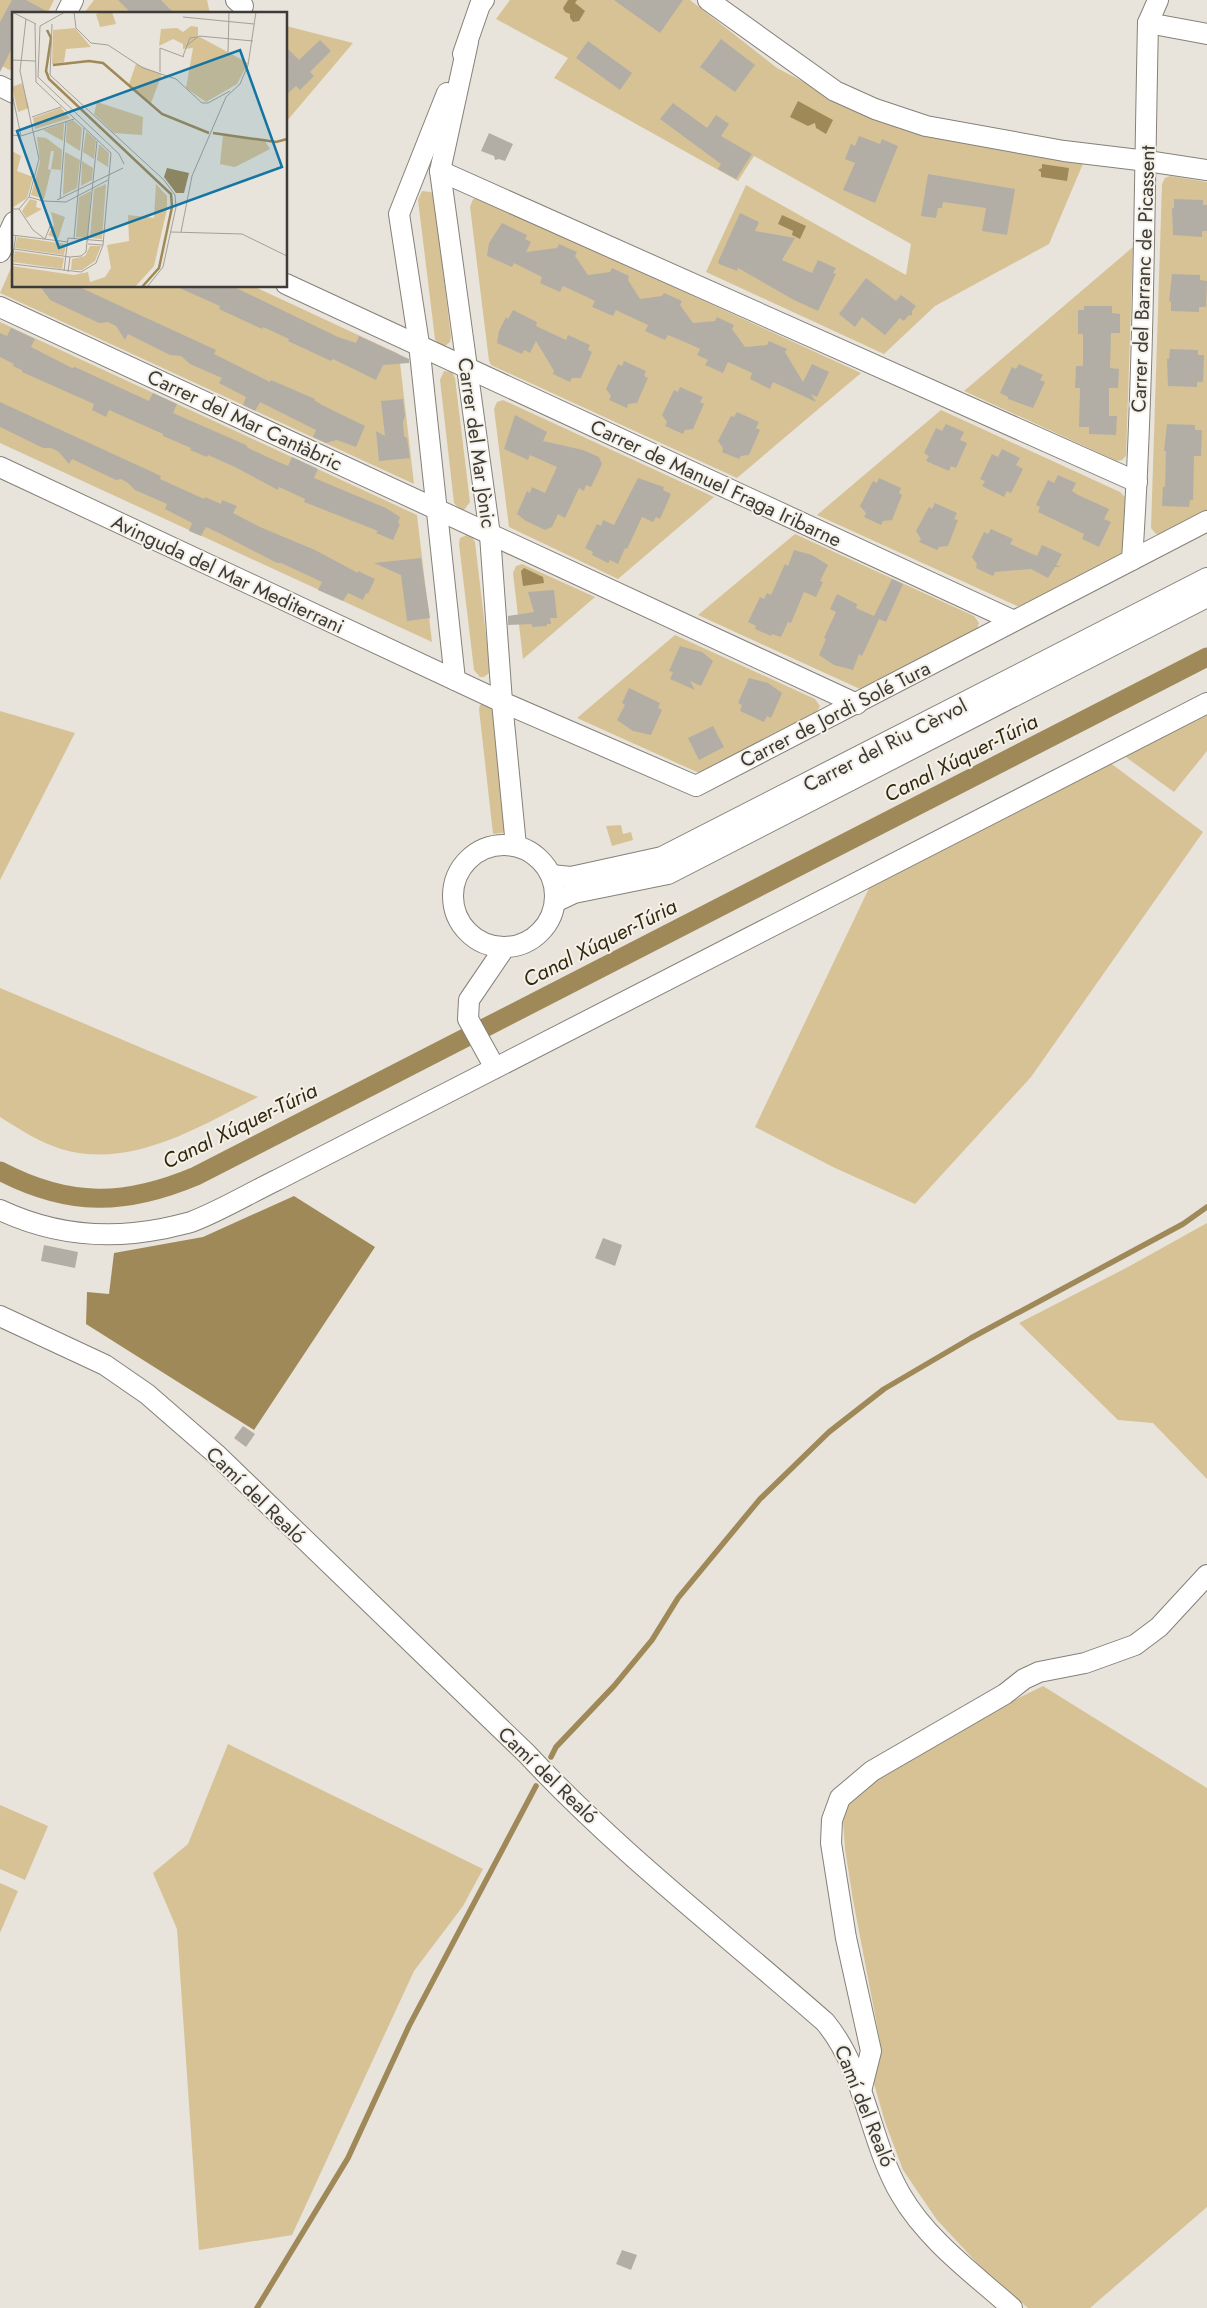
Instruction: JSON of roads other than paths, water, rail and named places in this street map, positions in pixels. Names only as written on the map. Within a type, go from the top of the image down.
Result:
[{"type":"street","points":[[67,12],[73,0]]},
{"type":"street","name":"Carrer del Mar Jònic","points":[[455,680],[419,344],[398,214],[468,42],[480,5],[484,0]]},
{"type":"street","points":[[708,0],[835,91],[875,109],[926,126],[1064,151],[1207,170]]},
{"type":"street","name":"Carrer del Barranc de Picassent","points":[[1132,560],[1137,482],[1147,161],[1148,24],[1158,0]]},
{"type":"street","points":[[1148,24],[1207,34]]},
{"type":"street","name":"Carrer del Mar Jònic","points":[[468,42],[440,171],[490,535],[502,702],[516,846]]},
{"type":"street","points":[[0,86],[12,92]]},
{"type":"street","points":[[440,171],[1137,482]]},
{"type":"street","points":[[0,252],[12,226]]},
{"type":"street","name":"Carrer de Manuel Fraga Iribarne","points":[[288,285],[1014,621]]},
{"type":"street","name":"Carrer del Mar Cantàbric","points":[[0,307],[857,704]]},
{"type":"street","name":"Avinguda del Mar Mediterrani","points":[[0,467],[455,680]]},
{"type":"street","name":"Carrer de Jordi Solé Tura","points":[[455,680],[696,786],[1207,522]]},
{"type":"street","name":"Carrer del Riu Cèrvol","points":[[551,875],[571,877],[662,858],[1207,578]]},
{"type":"street","name":"Carrer del Riu Cèrvol","points":[[555,902],[574,893],[668,874],[1207,597]]},
{"type":"street","points":[[0,1210],[22,1220],[57,1230],[95,1235],[144,1232],[189,1222],[491,1062],[1207,703]]},
{"type":"street","points":[[499,845],[516,846],[531,852],[543,862],[551,875],[555,888],[555,902],[551,916],[538,933],[519,945],[505,947],[488,944],[472,936],[461,923],[454,907],[453,890],[458,873],[468,859],[483,849],[499,845]]},
{"type":"street","points":[[491,1062],[468,1019],[469,1000],[505,947]]},
{"type":"street","name":"Camí del Realó","points":[[0,1316],[105,1365],[147,1394],[216,1454],[527,1754],[563,1793],[825,2022],[836,2034],[843,2049],[861,2091],[871,2128],[901,2195],[932,2236],[1012,2308]]},
{"type":"street","points":[[861,2091],[871,2051],[846,1938],[832,1843],[832,1820],[840,1798],[872,1771],[1005,1694],[1024,1679],[1039,1672],[1110,1656],[1135,1646],[1159,1627],[1207,1575]]},
{"type":"waterway","name":"Canal Xúquer-Túria","points":[[0,1171],[25,1183],[50,1191],[97,1198],[145,1193],[196,1176],[1207,657]]},
{"type":"waterway","points":[[551,1757],[556,1747],[614,1686],[652,1640],[678,1598],[760,1499],[829,1432],[884,1389],[971,1338],[1183,1224],[1207,1207]]},
{"type":"waterway","points":[[257,2308],[348,2158],[409,2026],[536,1786]]}]
